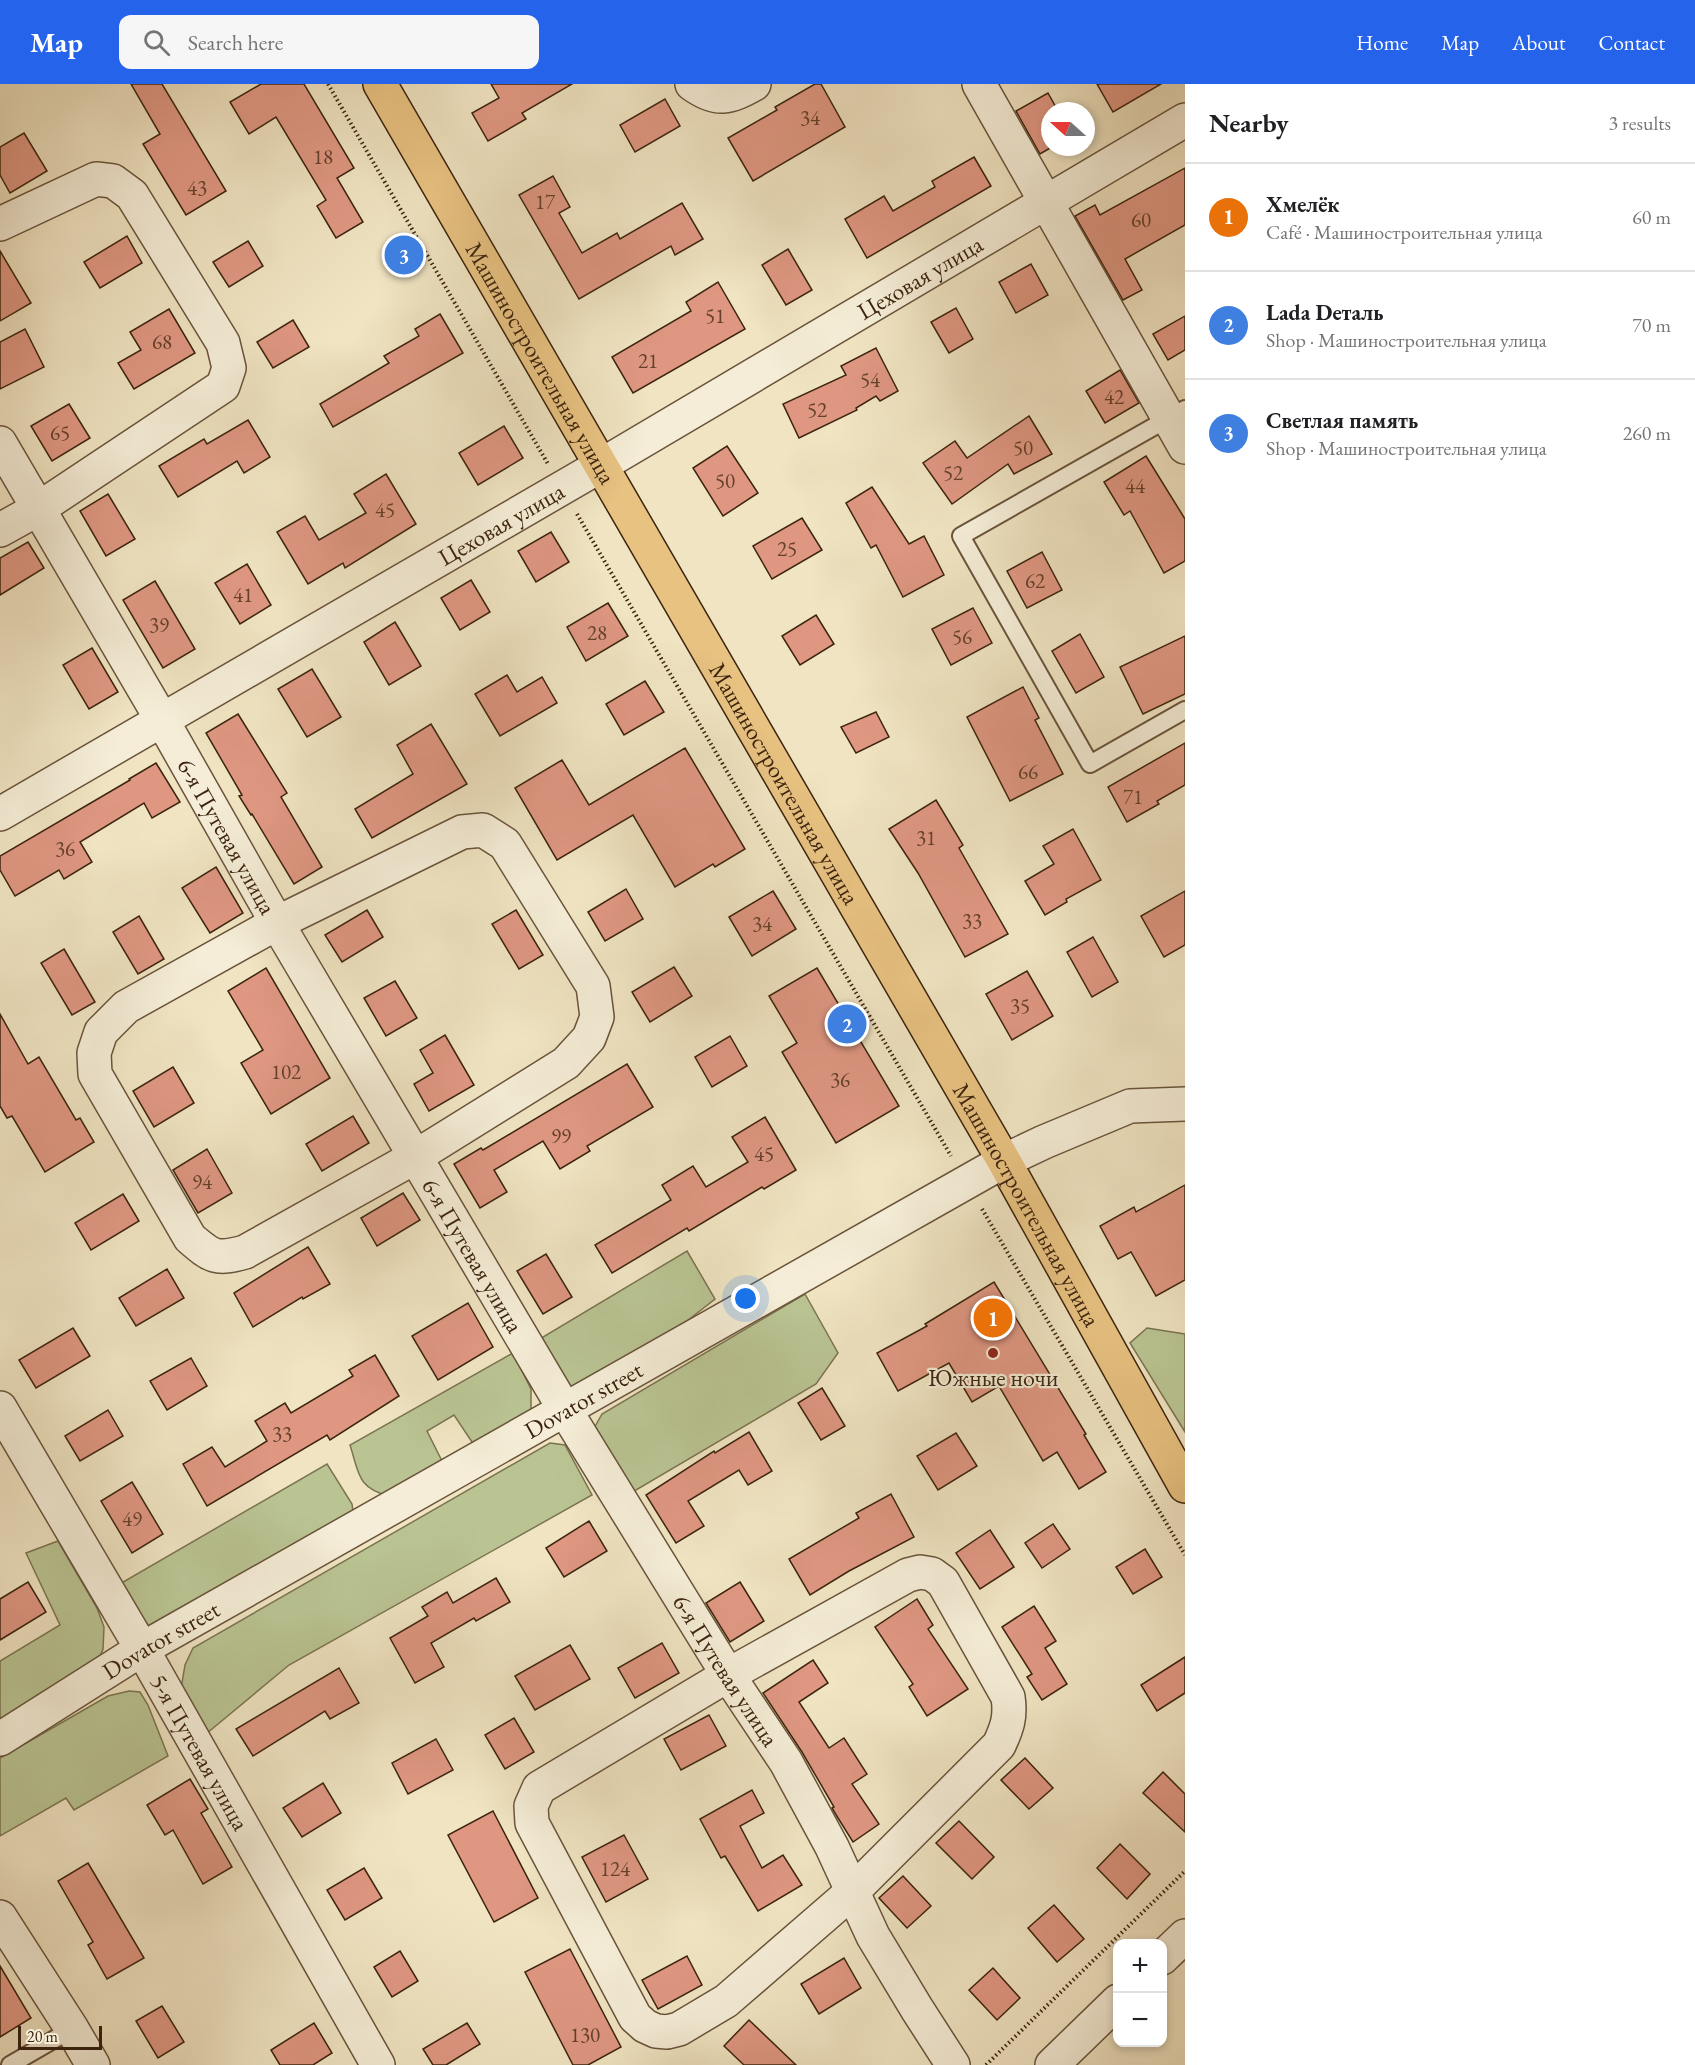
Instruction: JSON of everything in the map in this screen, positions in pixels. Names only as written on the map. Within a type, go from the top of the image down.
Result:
[{"type":"main road","name":"Машиностроительная улица","points":[[380,84],[1004,1161],[1185,1486]]},
{"type":"street","points":[[692,84],[711,95],[734,96],[754,84]]},
{"type":"street","points":[[979,84],[1047,203],[1177,413],[1185,447]]},
{"type":"street","name":"Цеховая улица","points":[[0,814],[600,466],[1185,120]]},
{"type":"street","points":[[0,224],[96,179],[113,181],[132,195],[223,343],[230,368],[223,386],[38,508],[0,530]]},
{"type":"street","name":"6-я Путевая улица","points":[[0,443],[162,720],[277,923],[565,1410],[728,1676],[786,1762],[822,1827],[873,1936],[953,2065]]},
{"type":"street","points":[[483,830],[505,844],[593,986],[597,1017],[589,1038],[566,1063],[415,1157],[245,1252],[225,1257],[207,1252],[190,1238],[95,1074],[94,1053],[101,1032],[126,1007],[277,923],[462,832],[483,830]]},
{"type":"street","name":"Dovator street","points":[[0,1739],[142,1649],[1004,1161],[1130,1106],[1185,1104]]},
{"type":"street","name":"5-я Путевая улица","points":[[0,1408],[142,1649],[378,2065]]},
{"type":"street","points":[[920,1572],[932,1575],[943,1582],[1008,1697],[1010,1712],[1008,1726],[999,1745],[853,1891],[726,2001],[679,2029],[668,2032],[656,2031],[645,2026],[635,2017],[532,1823],[531,1806],[538,1788],[728,1676],[908,1575],[920,1572]]},
{"type":"street","points":[[0,1917],[93,2065]]},
{"type":"street","points":[[1167,1953],[1185,1936]]},
{"type":"street","points":[[1052,2065],[1113,2006]]},
{"type":"lane","points":[[1177,413],[961,536],[1090,764],[1185,710]]},
{"type":"lane","points":[[10,2065],[72,2029]]},
{"type":"path","points":[[328,84],[1185,1555]]},
{"type":"path","points":[[986,2065],[1185,1871]]},
{"type":"green space","points":[[687,1251],[715,1299],[687,1321],[573,1387],[564,1383],[538,1340]]},
{"type":"green space","points":[[805,1294],[838,1353],[816,1384],[631,1493],[592,1432],[602,1414]]},
{"type":"green space","points":[[1147,1328],[1185,1334],[1185,1432],[1130,1343]]},
{"type":"green space","points":[[513,1353],[531,1389],[531,1411],[474,1445],[454,1415],[427,1431],[443,1463],[389,1496],[365,1484],[358,1471],[350,1445]]},
{"type":"green space","points":[[550,1443],[565,1445],[592,1495],[289,1665],[206,1734],[180,1695],[185,1665],[193,1648]]},
{"type":"green space","points":[[327,1464],[352,1504],[354,1519],[150,1631],[118,1585]]},
{"type":"green space","points":[[58,1541],[97,1608],[104,1627],[103,1649],[95,1669],[0,1726],[0,1661],[60,1625],[26,1553]]},
{"type":"green space","points":[[129,1691],[140,1692],[148,1705],[168,1756],[74,1810],[66,1798],[0,1836],[0,1758],[108,1696]]},
{"type":"building","points":[[131,84],[162,84],[226,191],[186,215],[143,144],[160,134]]},
{"type":"building","points":[[261,84],[304,84],[354,168],[337,178],[363,222],[336,238],[317,206],[326,200],[276,117],[249,134],[230,102]]},
{"type":"building","points":[[491,84],[572,84],[522,113],[526,119],[488,141],[472,113],[499,98]]},
{"type":"building","points":[[815,84],[821,84],[845,127],[753,181],[728,138],[777,110],[775,107]]},
{"type":"building","points":[[1097,84],[1161,84],[1113,112]]},
{"type":"building","points":[[1048,93],[1053,102],[1041,102],[1040,154],[1016,111]]},
{"type":"building","points":[[665,99],[680,126],[635,152],[620,125]]},
{"type":"building","points":[[24,133],[47,171],[10,193],[0,175],[0,147]]},
{"type":"building","points":[[974,157],[991,186],[867,258],[845,219],[884,196],[893,211],[935,187],[932,181]]},
{"type":"building","points":[[1185,168],[1185,225],[1125,259],[1142,290],[1123,300],[1075,216],[1095,205],[1100,215]]},
{"type":"building","points":[[553,176],[570,207],[559,213],[582,253],[617,233],[620,239],[682,203],[703,239],[675,255],[671,246],[579,299],[519,195]]},
{"type":"building","points":[[127,236],[142,263],[100,288],[84,262]]},
{"type":"building","points":[[248,241],[263,266],[229,287],[213,262]]},
{"type":"building","points":[[788,249],[812,290],[786,305],[762,265]]},
{"type":"building","points":[[0,251],[31,303],[0,321]]},
{"type":"building","points":[[1031,264],[1048,295],[1016,313],[999,282]]},
{"type":"building","points":[[718,282],[745,329],[633,393],[612,357],[691,311],[686,302]]},
{"type":"building","points":[[956,308],[973,339],[949,353],[931,322]]},
{"type":"building","points":[[169,309],[195,353],[134,389],[118,363],[141,350],[130,332]]},
{"type":"building","points":[[440,314],[463,353],[333,427],[320,404],[389,363],[384,356],[419,336],[415,329]]},
{"type":"building","points":[[1185,316],[1185,350],[1168,360],[1153,334]]},
{"type":"building","points":[[293,320],[309,347],[273,368],[257,342]]},
{"type":"building","points":[[25,329],[44,367],[0,389],[0,342]]},
{"type":"building","points":[[876,348],[898,391],[880,401],[876,396],[856,408],[857,410],[799,438],[783,404],[846,375],[841,366]]},
{"type":"building","points":[[1120,370],[1139,403],[1105,423],[1086,391]]},
{"type":"building","points":[[69,404],[90,438],[52,461],[31,426]]},
{"type":"building","points":[[1029,416],[1052,454],[1014,474],[1008,464],[952,504],[923,463],[955,441],[967,458]]},
{"type":"building","points":[[248,420],[270,457],[244,473],[237,461],[178,497],[159,466],[204,439],[207,444]]},
{"type":"building","points":[[504,426],[523,458],[478,485],[459,453]]},
{"type":"building","points":[[727,446],[758,493],[723,516],[693,468]]},
{"type":"building","points":[[1146,456],[1185,519],[1185,561],[1164,573],[1130,511],[1124,515],[1104,482]]},
{"type":"building","points":[[386,474],[416,524],[345,568],[343,563],[308,584],[277,532],[305,516],[319,540],[366,513],[354,494]]},
{"type":"building","points":[[872,487],[909,544],[924,536],[944,575],[903,597],[876,545],[871,548],[846,503]]},
{"type":"building","points":[[108,494],[135,539],[106,556],[80,511]]},
{"type":"building","points":[[802,518],[822,550],[772,579],[753,546]]},
{"type":"building","points":[[551,532],[569,562],[536,582],[518,551]]},
{"type":"building","points":[[28,542],[44,568],[0,595],[0,558]]},
{"type":"building","points":[[1042,552],[1062,590],[1027,608],[1007,571]]},
{"type":"building","points":[[247,564],[271,605],[240,624],[215,583]]},
{"type":"building","points":[[471,580],[490,612],[460,630],[441,598]]},
{"type":"building","points":[[155,581],[195,649],[163,668],[123,600]]},
{"type":"building","points":[[608,603],[628,636],[586,661],[567,627]]},
{"type":"building","points":[[973,608],[992,643],[951,665],[932,629]]},
{"type":"building","points":[[816,615],[834,644],[800,665],[782,636]]},
{"type":"building","points":[[395,622],[421,666],[389,685],[364,642]]},
{"type":"building","points":[[1080,634],[1104,677],[1076,693],[1052,651]]},
{"type":"building","points":[[1185,636],[1185,694],[1143,714],[1120,667]]},
{"type":"building","points":[[92,648],[118,692],[89,709],[63,665]]},
{"type":"building","points":[[312,669],[341,717],[307,737],[278,689]]},
{"type":"building","points":[[507,675],[517,692],[542,677],[557,703],[500,736],[475,694]]},
{"type":"building","points":[[645,681],[664,712],[624,735],[606,704]]},
{"type":"building","points":[[1023,687],[1039,718],[1035,720],[1063,774],[1010,801],[967,717]]},
{"type":"building","points":[[876,712],[889,737],[856,753],[841,727]]},
{"type":"building","points":[[238,714],[287,793],[281,797],[322,867],[294,884],[239,796],[242,795],[206,733]]},
{"type":"building","points":[[431,724],[467,784],[372,838],[355,809],[413,774],[397,745]]},
{"type":"building","points":[[1185,743],[1185,785],[1157,801],[1159,804],[1127,822],[1108,787]]},
{"type":"building","points":[[685,748],[745,849],[715,867],[713,864],[675,887],[633,815],[557,860],[515,788],[562,760],[589,805]]},
{"type":"building","points":[[156,763],[180,802],[152,818],[144,803],[80,842],[92,862],[64,879],[59,870],[15,896],[0,870],[0,856]]},
{"type":"building","points":[[936,800],[963,845],[959,848],[1008,934],[965,957],[918,873],[889,829]]},
{"type":"building","points":[[1073,829],[1101,880],[1066,899],[1067,902],[1045,915],[1025,881],[1054,864],[1043,846]]},
{"type":"building","points":[[216,867],[243,913],[210,933],[182,888]]},
{"type":"building","points":[[626,889],[643,919],[605,941],[588,912]]},
{"type":"building","points":[[773,891],[796,929],[752,956],[729,917]]},
{"type":"building","points":[[1185,891],[1185,945],[1164,957],[1141,916]]},
{"type":"building","points":[[367,910],[383,937],[342,962],[325,935]]},
{"type":"building","points":[[516,910],[543,955],[519,969],[492,924]]},
{"type":"building","points":[[139,916],[164,959],[138,974],[113,932]]},
{"type":"building","points":[[1093,937],[1118,982],[1092,997],[1067,952]]},
{"type":"building","points":[[64,949],[95,1002],[72,1015],[41,963]]},
{"type":"building","points":[[674,967],[692,996],[650,1022],[632,992]]},
{"type":"building","points":[[266,968],[330,1078],[271,1114],[241,1063],[263,1050],[228,991]]},
{"type":"building","points":[[817,968],[899,1106],[836,1143],[782,1052],[797,1043],[769,996]]},
{"type":"building","points":[[1027,971],[1053,1016],[1012,1040],[986,994]]},
{"type":"building","points":[[395,981],[417,1018],[386,1036],[364,998]]},
{"type":"building","points":[[0,1014],[28,1064],[39,1057],[76,1120],[80,1118],[94,1142],[45,1172],[12,1116],[7,1118],[0,1106]]},
{"type":"building","points":[[445,1035],[474,1085],[429,1111],[414,1084],[433,1073],[420,1050]]},
{"type":"building","points":[[730,1036],[747,1066],[712,1087],[695,1057]]},
{"type":"building","points":[[627,1064],[653,1107],[587,1146],[590,1151],[560,1169],[543,1141],[494,1170],[507,1192],[480,1208],[454,1164],[481,1148],[483,1150]]},
{"type":"building","points":[[173,1067],[194,1103],[154,1127],[133,1091]]},
{"type":"building","points":[[353,1116],[369,1143],[322,1171],[306,1144]]},
{"type":"building","points":[[765,1117],[796,1170],[764,1189],[762,1187],[689,1231],[687,1228],[612,1273],[595,1245],[671,1200],[662,1185],[693,1166],[706,1187],[748,1162],[732,1137]]},
{"type":"building","points":[[207,1149],[232,1193],[198,1213],[173,1170]]},
{"type":"building","points":[[1185,1185],[1185,1280],[1156,1296],[1131,1252],[1118,1259],[1100,1226],[1134,1207],[1136,1212]]},
{"type":"building","points":[[403,1193],[420,1220],[377,1246],[361,1218]]},
{"type":"building","points":[[123,1194],[139,1221],[91,1250],[75,1223]]},
{"type":"building","points":[[308,1247],[330,1284],[303,1299],[302,1297],[253,1327],[234,1293]]},
{"type":"building","points":[[546,1254],[572,1297],[543,1314],[517,1271]]},
{"type":"building","points":[[167,1269],[184,1298],[136,1326],[119,1298]]},
{"type":"building","points":[[994,1282],[1086,1434],[1084,1435],[1106,1472],[1079,1489],[1057,1452],[1043,1461],[999,1386],[972,1402],[949,1363],[898,1391],[877,1353],[927,1326],[925,1324]]},
{"type":"building","points":[[468,1303],[493,1347],[438,1380],[412,1336]]},
{"type":"building","points":[[73,1328],[90,1356],[36,1388],[19,1360]]},
{"type":"building","points":[[375,1355],[399,1396],[330,1440],[327,1435],[207,1506],[183,1464],[212,1447],[225,1467],[267,1441],[255,1421],[285,1403],[291,1413],[353,1376],[349,1370]]},
{"type":"building","points":[[191,1358],[207,1386],[167,1410],[150,1381]]},
{"type":"building","points":[[822,1388],[845,1426],[821,1440],[798,1403]]},
{"type":"building","points":[[108,1410],[123,1436],[80,1461],[65,1436]]},
{"type":"building","points":[[749,1432],[772,1471],[748,1485],[739,1470],[688,1501],[704,1526],[676,1543],[646,1495],[714,1451],[715,1453]]},
{"type":"building","points":[[956,1433],[977,1466],[938,1490],[917,1456]]},
{"type":"building","points":[[132,1482],[163,1534],[132,1553],[101,1501]]},
{"type":"building","points":[[891,1494],[914,1537],[849,1571],[810,1595],[789,1559],[859,1518],[856,1513]]},
{"type":"building","points":[[589,1521],[607,1551],[564,1577],[546,1548]]},
{"type":"building","points":[[1053,1524],[1070,1549],[1042,1568],[1025,1543]]},
{"type":"building","points":[[990,1530],[1014,1567],[980,1589],[956,1553]]},
{"type":"building","points":[[1145,1549],[1162,1577],[1133,1594],[1116,1567]]},
{"type":"building","points":[[496,1578],[510,1602],[476,1621],[474,1618],[431,1643],[444,1667],[415,1683],[390,1638],[428,1616],[422,1607],[447,1592],[453,1603]]},
{"type":"building","points":[[28,1582],[46,1612],[0,1640],[0,1599]]},
{"type":"building","points":[[740,1582],[764,1621],[730,1642],[706,1603]]},
{"type":"building","points":[[917,1599],[933,1625],[928,1629],[968,1689],[927,1716],[909,1687],[913,1684],[875,1627]]},
{"type":"building","points":[[1034,1606],[1056,1641],[1045,1648],[1067,1684],[1042,1700],[1027,1677],[1032,1674],[1002,1627]]},
{"type":"building","points":[[662,1643],[679,1673],[635,1698],[618,1668]]},
{"type":"building","points":[[570,1645],[590,1679],[535,1710],[515,1676]]},
{"type":"building","points":[[1185,1657],[1185,1693],[1157,1711],[1141,1685]]},
{"type":"building","points":[[813,1660],[828,1683],[799,1702],[829,1748],[844,1738],[867,1774],[852,1784],[879,1824],[853,1842],[802,1752],[763,1693]]},
{"type":"building","points":[[339,1668],[359,1703],[330,1719],[325,1711],[253,1756],[236,1729]]},
{"type":"building","points":[[709,1715],[726,1746],[681,1770],[664,1739]]},
{"type":"building","points":[[514,1718],[534,1752],[505,1769],[485,1735]]},
{"type":"building","points":[[436,1739],[453,1770],[408,1794],[392,1763]]},
{"type":"building","points":[[1025,1758],[1053,1788],[1029,1809],[1001,1780]]},
{"type":"building","points":[[1163,1772],[1185,1794],[1185,1832],[1143,1793]]},
{"type":"building","points":[[190,1779],[208,1809],[201,1813],[232,1867],[203,1884],[173,1830],[165,1835],[147,1805]]},
{"type":"building","points":[[323,1783],[341,1813],[302,1837],[283,1808]]},
{"type":"building","points":[[752,1790],[764,1813],[740,1826],[762,1868],[783,1855],[802,1885],[758,1911],[725,1856],[721,1858],[700,1819]]},
{"type":"building","points":[[493,1811],[538,1898],[494,1922],[448,1835]]},
{"type":"building","points":[[959,1821],[994,1857],[972,1879],[936,1843]]},
{"type":"building","points":[[624,1835],[648,1879],[606,1902],[582,1857]]},
{"type":"building","points":[[1120,1844],[1150,1874],[1127,1899],[1097,1868]]},
{"type":"building","points":[[88,1863],[144,1958],[107,1979],[88,1945],[93,1942],[58,1881]]},
{"type":"building","points":[[364,1868],[382,1898],[345,1920],[327,1890]]},
{"type":"building","points":[[903,1876],[931,1906],[907,1928],[879,1898]]},
{"type":"building","points":[[1054,1905],[1084,1939],[1057,1962],[1028,1928]]},
{"type":"building","points":[[570,1949],[621,2047],[588,2065],[573,2065],[525,1972]]},
{"type":"building","points":[[400,1951],[418,1981],[392,1997],[374,1967]]},
{"type":"building","points":[[687,1956],[702,1985],[658,2009],[642,1980]]},
{"type":"building","points":[[844,1958],[861,1988],[819,2014],[801,1984]]},
{"type":"building","points":[[0,1966],[31,2018],[0,2037]]},
{"type":"building","points":[[993,1968],[1020,1998],[997,2020],[969,1990]]},
{"type":"building","points":[[162,2006],[184,2042],[158,2058],[136,2021]]},
{"type":"building","points":[[749,2020],[796,2065],[744,2065],[724,2046]]},
{"type":"building","points":[[314,2023],[332,2053],[313,2065],[280,2065],[271,2050]]},
{"type":"building","points":[[467,2023],[480,2044],[446,2065],[433,2065],[423,2049]]},
{"type":"place","name":"Светлая память","points":[[404,255]]},
{"type":"place","name":"Lada Dеталь","points":[[847,1024]]},
{"type":"place","name":"Хмелёк","points":[[993,1318]]},
{"type":"place","name":"Южные ночи","points":[[993,1353]]}]
